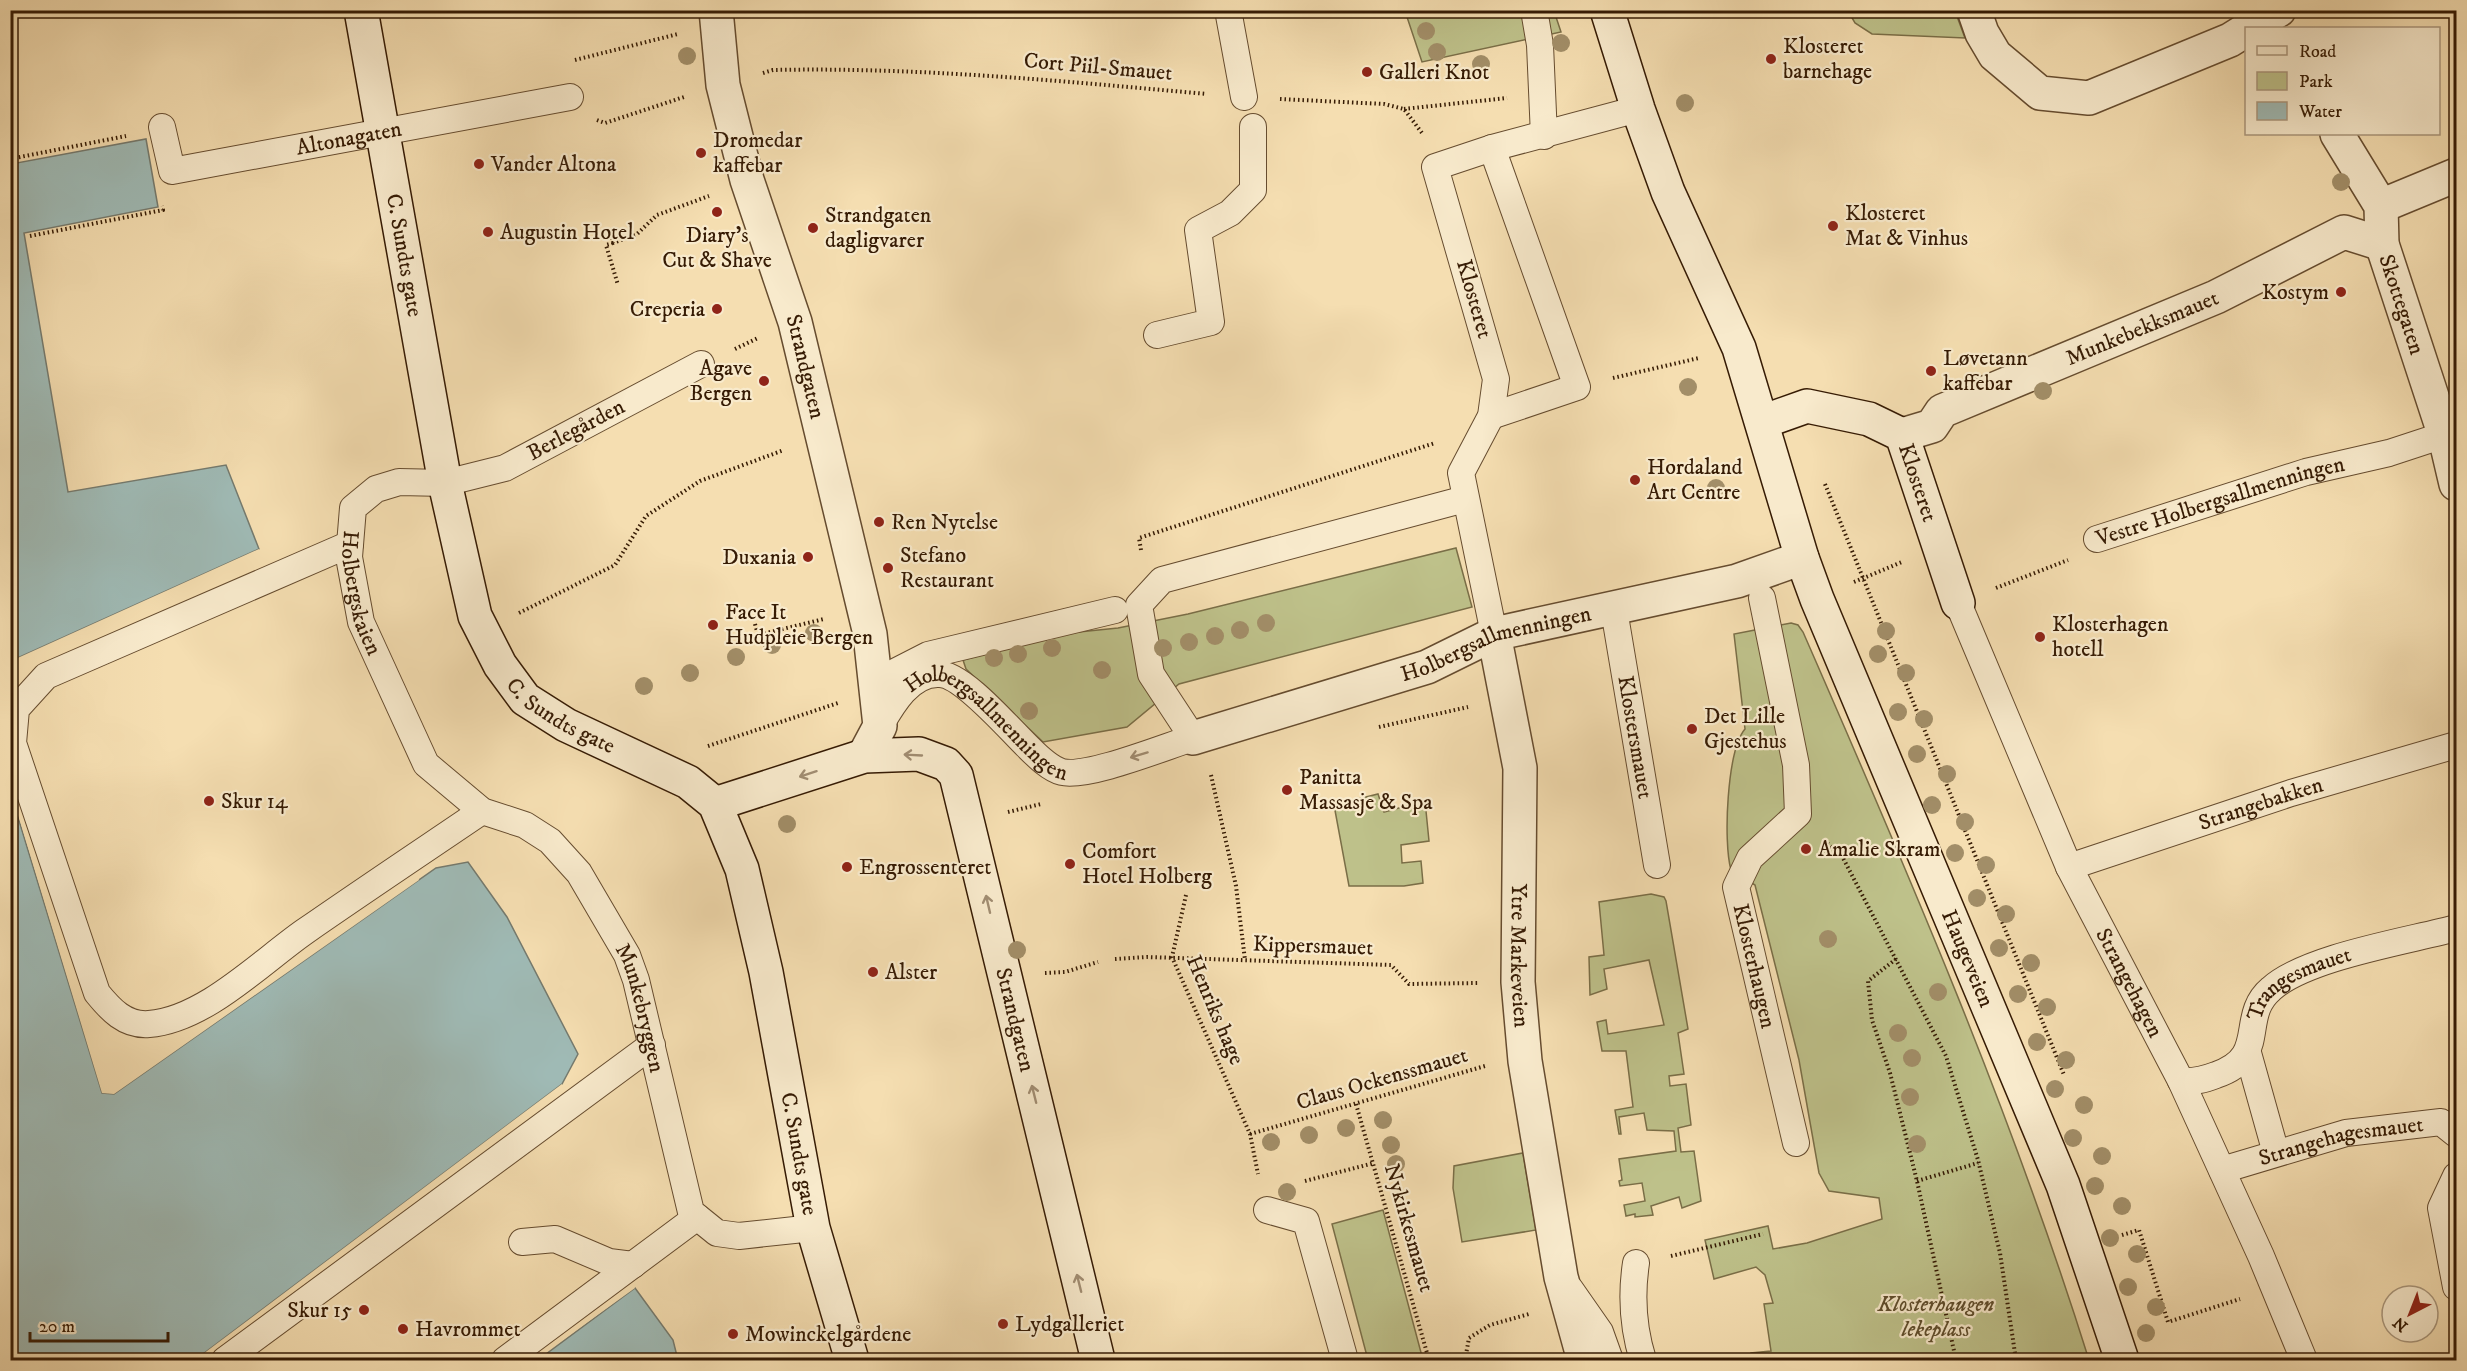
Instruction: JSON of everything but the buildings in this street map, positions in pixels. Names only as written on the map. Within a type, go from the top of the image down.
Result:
[{"type":"street","name":"C. Sundts gate","points":[[361,10],[445,483],[475,616],[500,665],[525,699],[566,725],[688,782],[715,804],[742,869],[764,961],[813,1228],[852,1360]]},
{"type":"street","points":[[1607,10],[1638,109],[1671,199],[1739,348],[1802,558]]},
{"type":"street","points":[[1974,10],[1982,33],[1995,55],[2040,93],[2089,98],[2230,40],[2245,31]]},
{"type":"street","points":[[2251,27],[2280,10],[2288,27]]},
{"type":"street","name":"Strandgaten","points":[[717,17],[723,85],[783,327],[823,443],[870,634],[880,726]]},
{"type":"street","name":"Skottegaten","points":[[2338,135],[2381,206],[2382,244],[2450,432],[2457,484]]},
{"type":"street","points":[[2381,206],[2457,175]]},
{"type":"street","name":"Munkebekksmauet","points":[[1902,435],[1932,426],[1942,411],[2216,297],[2344,232],[2382,244]]},
{"type":"street","name":"Klosteret","points":[[1762,422],[1807,406],[1869,419],[1902,435],[1958,603]]},
{"type":"street","name":"Holbergsallmenningen","points":[[1193,738],[1427,667],[1494,634],[1614,610],[1737,581],[1802,558]]},
{"type":"street","name":"Haugeveien","points":[[1802,558],[2063,1185],[2122,1360]]},
{"type":"street","name":"Ytre Markeveien","points":[[1494,634],[1520,768],[1518,982],[1525,1061],[1564,1290],[1584,1360]]},
{"type":"street","name":"Holbergsallmenningen","points":[[864,756],[880,726]]},
{"type":"street","name":"Strandgaten","points":[[864,756],[919,754],[946,764],[956,775],[1098,1360]]},
{"type":"street","points":[[715,804],[864,756]]},
{"type":"lane","points":[[1157,335],[1211,322],[1198,230],[1230,213],[1252,190],[1250,110],[1228,10]]},
{"type":"lane","points":[[1534,10],[1540,45],[1544,136]]},
{"type":"lane","name":"Altonagaten","points":[[162,127],[172,171],[570,97]]},
{"type":"lane","points":[[1435,167],[1492,148],[1544,136],[1638,109]]},
{"type":"lane","points":[[1491,416],[1577,387],[1492,148]]},
{"type":"lane","name":"Klosteret","points":[[1435,167],[1496,379],[1491,416],[1461,473],[1494,634]]},
{"type":"lane","name":"Berlegården","points":[[445,483],[505,468],[701,364]]},
{"type":"lane","name":"Vestre Holbergsallmenningen","points":[[2097,539],[2306,472],[2389,453],[2450,432]]},
{"type":"lane","name":"Holbergskaien","points":[[426,764],[361,621],[349,557],[353,508],[376,489],[399,482],[445,483]]},
{"type":"lane","points":[[1193,738],[1151,674],[1139,605],[1149,591],[1162,580],[1465,499]]},
{"type":"lane","points":[[350,544],[45,676],[16,709],[13,743],[97,993],[116,1016],[146,1024],[174,1020],[204,1005],[304,932],[482,811]]},
{"type":"lane","points":[[1762,598],[1796,765],[1798,814]]},
{"type":"lane","name":"Strangehagen","points":[[1958,603],[2069,867],[2181,1081],[2304,1360]]},
{"type":"lane","points":[[876,690],[883,678],[928,655],[1116,610]]},
{"type":"lane","name":"Klostersmauet","points":[[1614,610],[1657,865]]},
{"type":"lane","name":"Holbergsallmenningen","points":[[880,726],[897,697],[918,680],[938,674],[958,680],[1040,759],[1061,772],[1089,770],[1193,738]]},
{"type":"lane","name":"Strangebakken","points":[[2069,867],[2291,793],[2457,745]]},
{"type":"lane","name":"Munkebryggen","points":[[426,764],[482,811],[525,825],[550,841],[579,873],[627,955],[652,1045],[692,1212],[697,1217]]},
{"type":"lane","name":"Klosterhaugen","points":[[1796,1143],[1736,887],[1750,858],[1798,814]]},
{"type":"lane","name":"Trangesmauet","points":[[2181,1081],[2195,1082],[2233,1069],[2248,1053],[2256,1008],[2270,989],[2314,964],[2457,928]]},
{"type":"lane","points":[[225,1360],[652,1045]]},
{"type":"lane","points":[[2248,1053],[2276,1153]]},
{"type":"lane","name":"Strangehagesmauet","points":[[2222,1170],[2346,1133],[2441,1122],[2457,1134]]},
{"type":"lane","points":[[2457,1176],[2441,1208],[2457,1287]]},
{"type":"lane","points":[[1267,1210],[1306,1221],[1345,1360]]},
{"type":"lane","points":[[505,1360],[697,1217],[717,1233],[739,1236],[813,1228]]},
{"type":"lane","points":[[522,1242],[555,1239],[609,1262],[633,1265]]},
{"type":"lane","points":[[1636,1263],[1631,1292],[1638,1345],[1643,1360]]},
{"type":"lane","name":"Ytre Markeveien","points":[[1564,1290],[1600,1332],[1610,1360]]},
{"type":"path","points":[[1480,10],[1500,11]]},
{"type":"path","points":[[717,17],[574,60],[564,75],[570,97],[579,113],[605,123],[723,85]]},
{"type":"path","name":"Cort Piil-Smauet","points":[[723,85],[773,70],[857,68],[976,73],[1250,110],[1384,104],[1404,109],[1542,94]]},
{"type":"path","points":[[1404,109],[1421,130],[1435,167]]},
{"type":"path","points":[[10,159],[132,135]]},
{"type":"path","points":[[618,285],[606,245],[637,234],[657,215],[747,180]]},
{"type":"path","points":[[30,236],[163,210],[161,201]]},
{"type":"path","points":[[1577,387],[1697,358]]},
{"type":"path","points":[[483,631],[615,565],[646,516],[700,481],[789,448],[823,443]]},
{"type":"path","points":[[1139,538],[1435,443]]},
{"type":"path","points":[[1823,478],[1864,577]]},
{"type":"path","name":"Vestre Holbergsallmenningen","points":[[1958,603],[2082,554],[2097,539]]},
{"type":"path","points":[[1845,586],[1939,547]]},
{"type":"path","points":[[755,624],[758,635],[863,610]]},
{"type":"path","points":[[651,766],[876,690]]},
{"type":"path","points":[[1374,729],[1507,699]]},
{"type":"path","points":[[1193,738],[1210,769],[1236,886],[1245,960]]},
{"type":"path","points":[[1798,814],[1843,858],[1946,1056],[1978,1163],[2000,1253],[2016,1360]]},
{"type":"path","name":"Henriks hage","points":[[1186,895],[1172,957],[1250,1134],[1259,1179]]},
{"type":"path","name":"Kippersmauet","points":[[1116,959],[1172,957],[1391,966],[1409,984],[1518,982]]},
{"type":"path","points":[[1896,959],[1868,981],[1872,1020],[1890,1073],[1917,1181],[1956,1360]]},
{"type":"path","points":[[1065,972],[1098,962]]},
{"type":"path","name":"Claus Ockenssmauet","points":[[1250,1134],[1490,1065],[1525,1061]]},
{"type":"path","name":"Nykirkesmauet","points":[[1356,1104],[1429,1360]]},
{"type":"path","points":[[1324,1177],[1374,1163]]},
{"type":"path","points":[[1917,1181],[1978,1163]]},
{"type":"path","points":[[2118,1236],[2139,1230],[2168,1322],[2235,1301]]},
{"type":"path","points":[[1636,1263],[1713,1248],[1763,1234]]},
{"type":"path","points":[[1465,1360],[1469,1338],[1478,1331],[1564,1290]]},
{"type":"path","points":[[2448,1360],[2457,1358]]},
{"type":"green space","points":[[1405,11],[1554,11],[1561,32],[1422,62]]},
{"type":"green space","points":[[1848,11],[1955,11],[1965,38],[1872,34],[1855,23]]},
{"type":"green space","points":[[1456,548],[1472,607],[1179,684],[1127,727],[1043,742],[966,669],[963,660],[1059,634],[1118,628],[1188,614]]},
{"type":"green space","name":"Klosterhaugen lekeplass","points":[[1791,623],[1798,625],[1803,632],[1956,993],[2026,1175],[2089,1360],[1751,1360],[1751,1353],[1771,1351],[1764,1304],[1773,1303],[1765,1275],[1756,1267],[1714,1279],[1705,1240],[1768,1226],[1773,1249],[1807,1243],[1882,1219],[1879,1198],[1829,1191],[1819,1173],[1799,1060],[1755,885],[1731,870],[1729,857],[1728,797],[1734,756],[1745,729],[1734,634]]},
{"type":"green space","points":[[1378,794],[1384,812],[1425,801],[1429,841],[1401,845],[1402,863],[1421,861],[1423,883],[1404,886],[1349,886],[1334,805]]},
{"type":"green space","points":[[1651,894],[1664,897],[1666,901],[1688,1029],[1678,1033],[1684,1074],[1669,1076],[1670,1086],[1686,1084],[1691,1125],[1678,1128],[1681,1152],[1694,1151],[1701,1201],[1682,1208],[1679,1197],[1651,1206],[1653,1215],[1635,1217],[1635,1214],[1626,1216],[1624,1205],[1645,1201],[1642,1183],[1620,1186],[1619,1181],[1622,1180],[1619,1159],[1676,1151],[1674,1131],[1647,1130],[1644,1113],[1619,1117],[1621,1134],[1619,1134],[1615,1110],[1633,1107],[1626,1051],[1602,1051],[1597,1022],[1606,1020],[1608,1034],[1664,1025],[1649,960],[1604,969],[1607,989],[1590,995],[1589,957],[1604,955],[1599,902]]},
{"type":"green space","points":[[1523,1153],[1536,1230],[1462,1242],[1453,1188],[1454,1166]]},
{"type":"green space","points":[[1383,1210],[1423,1360],[1368,1360],[1332,1224]]},
{"type":"water","points":[[146,139],[158,207],[24,233],[68,492],[226,465],[259,549],[11,661],[11,164]]},
{"type":"water","points":[[10,791],[102,1093],[114,1094],[436,868],[468,862],[507,917],[578,1054],[562,1084],[195,1360],[11,1360]]},
{"type":"water","points":[[635,1288],[673,1340],[678,1360],[538,1360]]},
{"type":"pier","points":[[259,549],[261,551],[10,664],[11,661]]},
{"type":"pier","points":[[10,788],[13,790],[104,1090],[113,1091],[418,877],[419,880],[114,1094],[102,1093]]},
{"type":"pier","points":[[562,1084],[563,1087],[548,1099],[200,1360],[195,1360]]},
{"type":"pier","points":[[634,1285],[635,1288],[535,1360],[536,1358]]},
{"type":"place","name":"Klosteret barnehage","points":[[1771,59]]},
{"type":"place","name":"Galleri Knot","points":[[1367,72]]},
{"type":"place","name":"Dromedar kaffebar","points":[[701,153]]},
{"type":"place","name":"Vander Altona","points":[[479,164]]},
{"type":"place","name":"Diary's Cut & Shave","points":[[717,212]]},
{"type":"place","name":"Klosteret Mat & Vinhus","points":[[1833,226]]},
{"type":"place","name":"Strandgaten dagligvarer","points":[[813,228]]},
{"type":"place","name":"Augustin Hotel","points":[[488,232]]},
{"type":"place","name":"Kostym","points":[[2341,292]]},
{"type":"place","name":"Creperia","points":[[717,309]]},
{"type":"place","name":"Løvetann kaffebar","points":[[1931,371]]},
{"type":"place","name":"Agave Bergen","points":[[764,381]]},
{"type":"place","name":"Hordaland Art Centre","points":[[1635,480]]},
{"type":"place","name":"Ren Nytelse","points":[[879,522]]},
{"type":"place","name":"Duxania","points":[[808,557]]},
{"type":"place","name":"Stefano Restaurant","points":[[888,568]]},
{"type":"place","name":"Face It Hudpleie Bergen","points":[[713,625]]},
{"type":"place","name":"Klosterhagen hotell","points":[[2040,637]]},
{"type":"place","name":"Det Lille Gjestehus","points":[[1692,729]]},
{"type":"place","name":"Panitta Massasje & Spa","points":[[1287,790]]},
{"type":"place","name":"Skur 14","points":[[209,801]]},
{"type":"place","name":"Amalie Skram","points":[[1806,849]]},
{"type":"place","name":"Comfort Hotel Holberg","points":[[1070,864]]},
{"type":"place","name":"Engrossenteret","points":[[847,867]]},
{"type":"place","name":"Alster","points":[[873,972]]},
{"type":"place","name":"Skur 15","points":[[364,1310]]},
{"type":"place","name":"Lydgalleriet","points":[[1003,1324]]},
{"type":"place","name":"Havrommet","points":[[403,1329]]},
{"type":"place","name":"Mowinckelgårdene","points":[[733,1334]]}]
